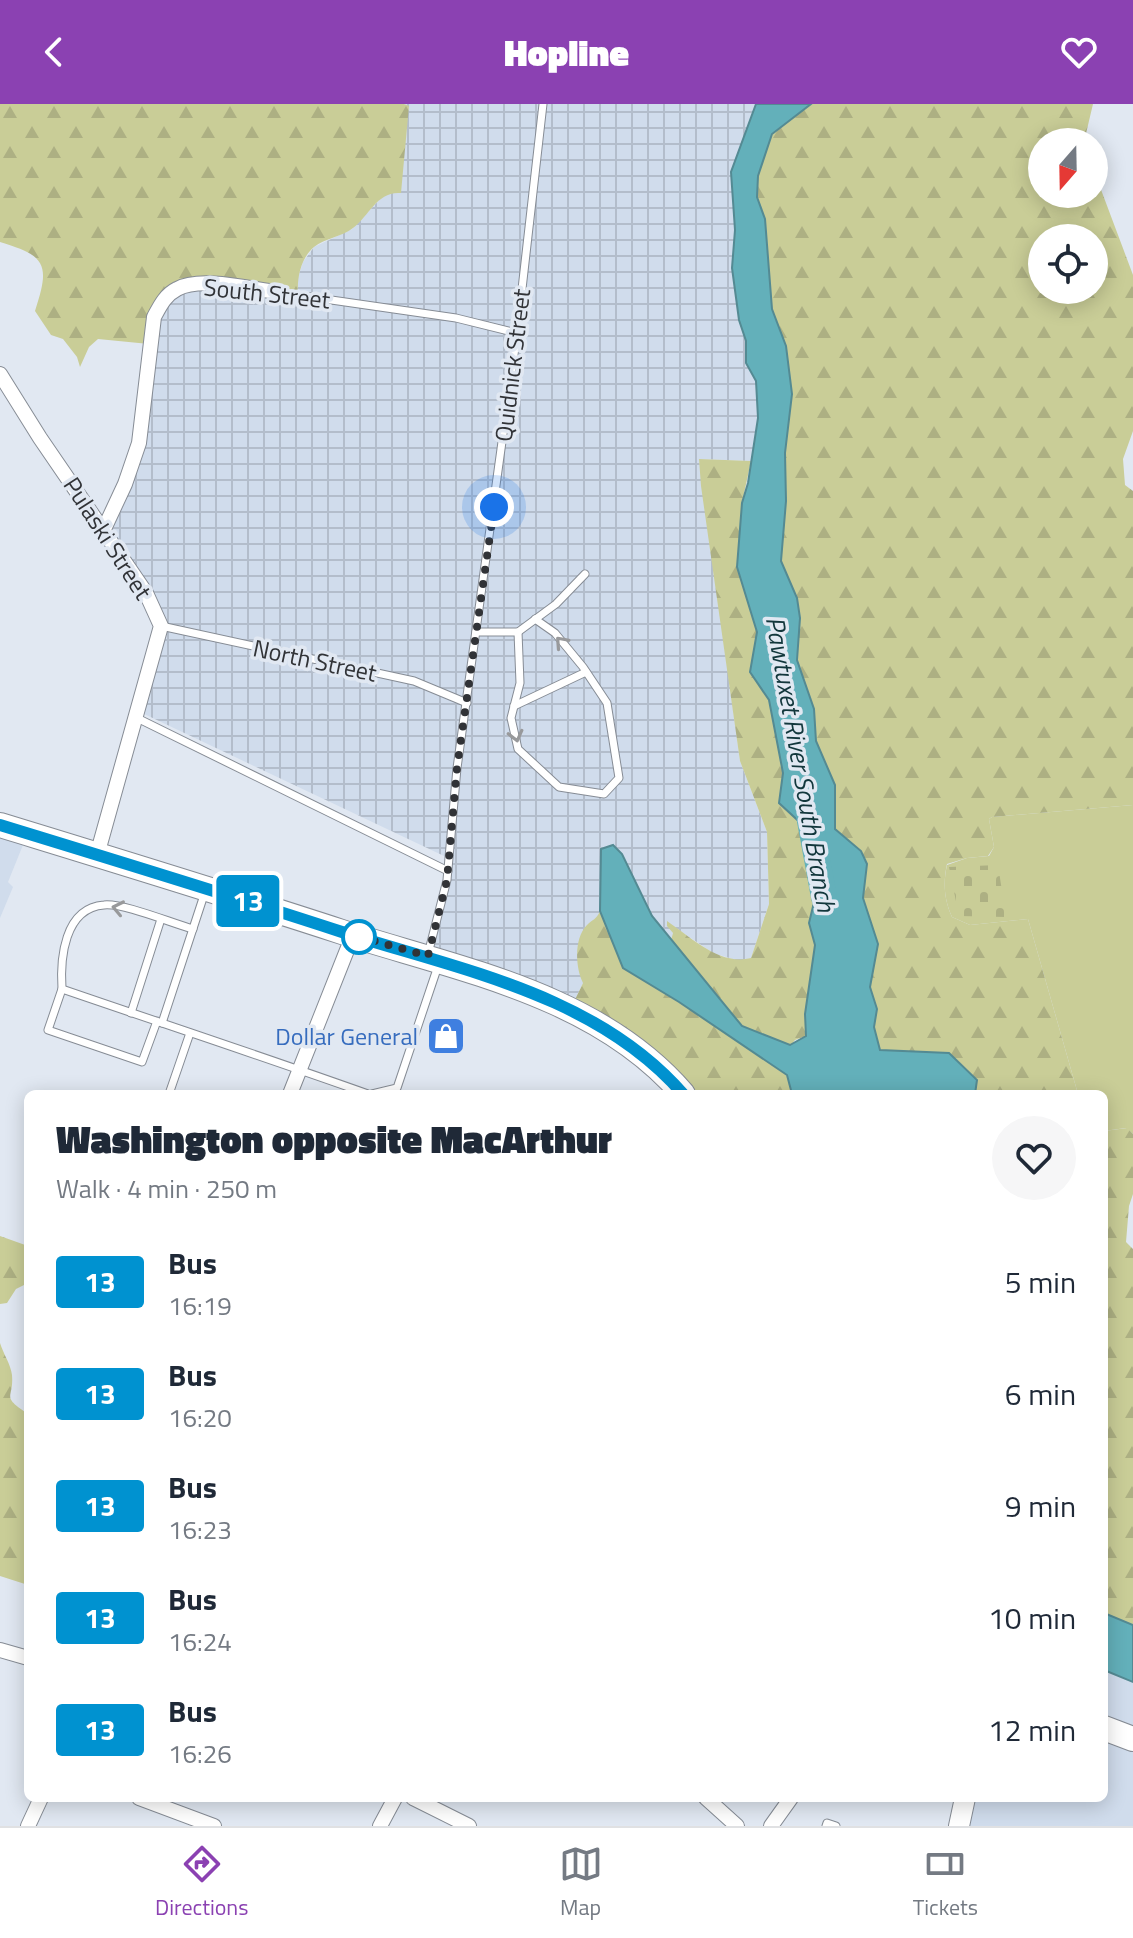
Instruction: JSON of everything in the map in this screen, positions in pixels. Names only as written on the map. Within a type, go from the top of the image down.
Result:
[{"type":"main road","points":[[0,825],[434,958],[550,999],[612,1034],[662,1070],[680,1090]]},
{"type":"main road","points":[[1108,1730],[1133,1739]]},
{"type":"main road","points":[[959,1826],[964,1802]]},
{"type":"street","name":"South Street","points":[[104,529],[125,484],[139,443],[154,317],[163,300],[179,287],[207,283],[276,292]]},
{"type":"street","name":"Pulaski Street","points":[[0,374],[146,593],[161,626],[97,855]]},
{"type":"street","points":[[292,1090],[353,935]]},
{"type":"street","points":[[0,1650],[24,1657]]},
{"type":"street","points":[[28,1826],[39,1802]]},
{"type":"street","points":[[149,1802],[206,1825]]},
{"type":"street","points":[[380,1826],[393,1802]]},
{"type":"street","points":[[421,1802],[469,1826]]},
{"type":"street","points":[[710,1802],[737,1826]]},
{"type":"street","points":[[771,1826],[788,1802]]},
{"type":"lane","name":"Quidnick Street","points":[[388,1090],[397,1088],[434,958],[448,871],[457,768],[517,333],[543,104]]},
{"type":"lane","name":"South Street","points":[[276,292],[456,318],[517,333]]},
{"type":"lane","points":[[476,632],[518,632],[556,604],[585,574]]},
{"type":"lane","points":[[518,632],[520,683],[511,718],[518,749],[559,787],[604,794],[619,778],[607,703],[555,633],[535,619]]},
{"type":"lane","name":"North Street","points":[[161,626],[414,681],[467,703]]},
{"type":"lane","points":[[514,706],[586,672]]},
{"type":"lane","points":[[135,717],[448,871]]},
{"type":"lane","points":[[193,929],[114,905],[82,912],[72,925],[65,946],[61,967],[62,989],[48,1030],[142,1062],[160,1022],[193,929],[207,889]]},
{"type":"lane","points":[[131,1013],[161,919]]},
{"type":"lane","points":[[62,989],[358,1090]]},
{"type":"lane","points":[[170,1090],[190,1033]]},
{"type":"lane","points":[[826,1826],[827,1823],[836,1826]]},
{"type":"shaded area","points":[[404,104],[756,104],[731,172],[735,230],[732,268],[739,320],[746,341],[746,363],[756,381],[758,419],[751,461],[699,459],[740,761],[767,832],[769,904],[751,958],[739,961],[713,953],[667,922],[673,933],[671,940],[652,916],[622,854],[601,849],[600,911],[597,919],[587,925],[583,983],[570,1010],[428,956],[448,860],[444,856],[140,712],[159,623],[105,534],[139,441],[152,318],[188,286],[297,280],[303,262],[314,247],[352,229],[382,197],[391,192],[409,107]]},
{"type":"shaded area","points":[[0,826],[27,835],[8,882],[13,887],[0,918]]},
{"type":"shaded area","points":[[1108,1672],[1133,1682],[1133,1826],[958,1826],[963,1802],[1108,1802]]},
{"type":"green space","points":[[0,104],[404,104],[409,106],[401,193],[386,196],[353,228],[314,247],[301,268],[298,293],[198,283],[161,304],[149,344],[98,339],[89,347],[80,367],[77,357],[63,339],[51,335],[35,311],[42,283],[41,264],[27,252],[0,242]]},
{"type":"green space","points":[[811,104],[1093,104],[1087,128],[1028,128],[1028,208],[1108,208],[1133,275],[1133,431],[1123,459],[1125,485],[1133,491],[1133,805],[992,817],[989,819],[994,847],[988,856],[947,864],[945,884],[952,917],[970,925],[1028,919],[1077,1090],[976,1090],[977,1080],[949,1053],[880,1050],[874,1027],[877,1009],[870,987],[878,944],[863,898],[867,864],[861,851],[835,829],[835,785],[816,741],[814,709],[797,660],[800,618],[797,598],[781,561],[786,501],[786,346],[772,309],[765,219],[757,198],[758,176],[772,134]]},
{"type":"green space","points":[[699,459],[751,461],[742,503],[737,567],[757,632],[750,672],[769,700],[783,773],[779,803],[806,828],[817,846],[817,890],[809,923],[815,945],[805,1014],[806,1036],[791,1045],[742,1026],[671,940],[673,933],[667,926],[667,921],[717,954],[728,958],[751,958],[769,904],[767,832],[740,761]]},
{"type":"green space","points":[[1133,805],[1133,1134],[1126,1128],[1108,1130],[1108,1090],[1077,1090],[1028,919],[970,925],[952,917],[945,885],[947,865],[967,858],[989,856],[994,847],[989,819]]},
{"type":"green space","points":[[998,865],[1006,917],[959,916],[949,867]]},
{"type":"green space","points":[[600,911],[623,968],[787,1075],[791,1090],[678,1090],[570,1010],[583,983],[577,961],[580,937]]},
{"type":"green space","points":[[1127,1128],[1133,1134],[1133,1194],[1126,1242],[1133,1249],[1133,1625],[1108,1615],[1108,1130]]},
{"type":"green space","points":[[0,1236],[24,1245],[24,1285],[16,1289],[7,1303],[0,1304]]},
{"type":"green space","points":[[0,1343],[11,1371],[11,1400],[24,1411],[24,1584],[0,1576]]},
{"type":"water","points":[[756,104],[811,104],[772,134],[758,176],[757,197],[765,219],[772,309],[786,346],[792,394],[785,453],[786,501],[781,561],[797,598],[800,618],[797,660],[814,709],[816,741],[835,785],[835,829],[861,851],[867,864],[863,898],[878,944],[870,987],[877,1009],[874,1027],[880,1050],[949,1053],[977,1080],[976,1090],[791,1090],[787,1075],[623,968],[600,911],[601,849],[613,845],[622,854],[652,916],[742,1026],[790,1045],[806,1036],[805,1014],[815,945],[809,923],[817,890],[817,846],[806,828],[779,803],[783,773],[769,700],[750,672],[757,632],[737,567],[742,503],[758,418],[756,381],[746,363],[746,341],[739,320],[732,268],[735,230],[731,172]]},
{"type":"water","points":[[1108,1615],[1133,1625],[1133,1682],[1108,1672]]},
{"type":"waterway","name":"Pawtuxet River South Branch","points":[[808,810],[824,897]]},
{"type":"bus line","name":"13","points":[[0,825],[428,956],[550,999],[612,1034],[662,1070],[680,1090]]},
{"type":"place","name":"Dollar General","points":[[446,1036]]},
{"type":"route","points":[[359,937],[353,935],[428,956],[447,880],[457,768],[494,507]]}]
